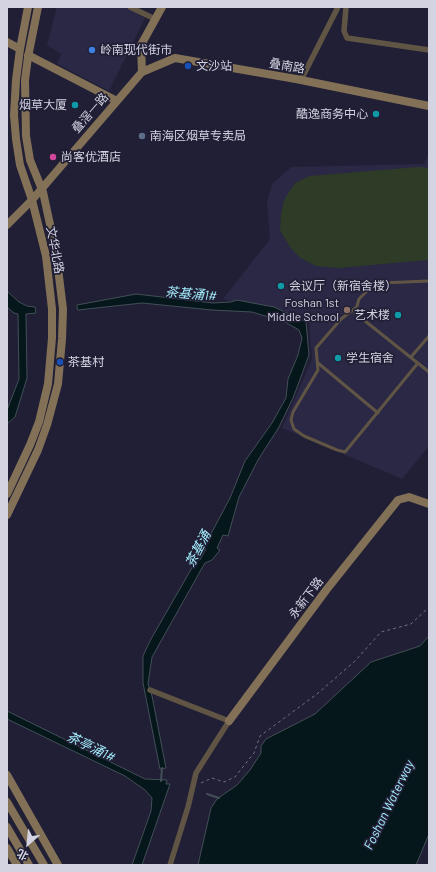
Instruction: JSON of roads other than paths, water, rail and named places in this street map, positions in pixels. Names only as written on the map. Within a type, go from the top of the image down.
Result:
[{"type":"main road","name":"文华北路","points":[[7,494],[30,445],[38,422],[48,384],[52,338],[52,309],[46,256],[32,200],[20,165],[15,131],[14,115],[16,80],[28,7]]},
{"type":"main road","points":[[7,515],[38,450],[47,425],[58,384],[62,338],[62,309],[56,252],[41,189],[30,160],[26,136],[25,80],[28,54],[38,7]]},
{"type":"main road","points":[[142,72],[141,45],[162,7]]},
{"type":"main road","points":[[7,42],[20,50]]},
{"type":"main road","points":[[28,54],[117,101]]},
{"type":"main road","name":"叠南路","points":[[142,72],[175,58],[301,80],[429,106]]},
{"type":"main road","name":"叠滘一路","points":[[7,225],[32,200],[142,72]]},
{"type":"main road","name":"永新下路","points":[[229,721],[327,590],[398,500],[409,497],[429,504]]},
{"type":"main road","points":[[7,775],[58,865]]},
{"type":"main road","points":[[7,802],[44,865]]},
{"type":"main road","points":[[7,827],[29,865]]},
{"type":"main road","points":[[7,848],[17,865]]},
{"type":"street","points":[[130,7],[155,19]]},
{"type":"street","points":[[301,80],[338,7]]},
{"type":"street","points":[[346,7],[344,31],[347,38],[429,50]]},
{"type":"street","points":[[150,690],[229,721],[196,773],[170,865]]},
{"type":"lane","points":[[429,281],[381,283],[367,291],[359,299],[355,313],[429,372]]},
{"type":"lane","points":[[357,307],[341,319],[316,348],[318,370],[293,412],[291,420],[294,429],[304,436],[337,450],[346,452],[418,363]]},
{"type":"lane","points":[[411,357],[429,336]]},
{"type":"lane","points":[[317,363],[378,413]]},
{"type":"water","points":[[7,291],[19,302],[27,306],[35,307],[36,313],[26,314],[27,378],[15,417],[7,424],[7,410],[19,379],[18,314],[14,313],[7,307]]},
{"type":"water","points":[[136,294],[213,303],[231,302],[237,300],[274,307],[306,322],[309,355],[293,398],[279,427],[258,460],[239,497],[228,536],[223,535],[217,548],[220,550],[212,560],[205,563],[152,657],[148,684],[152,696],[166,768],[160,769],[143,683],[143,656],[151,639],[197,559],[200,560],[206,549],[204,547],[230,498],[245,461],[272,423],[286,398],[288,379],[298,355],[302,338],[299,330],[285,322],[252,312],[212,310],[142,303],[78,310],[77,308],[77,305]]},
{"type":"water","name":"Foshan Waterway","points":[[429,636],[429,834],[416,865],[198,865],[211,808],[217,799],[237,785],[250,770],[261,753],[261,746],[266,739],[315,714],[371,662],[420,646]]},
{"type":"water","points":[[7,711],[145,779],[167,780],[166,784],[170,784],[142,865],[132,865],[151,811],[152,798],[145,790],[125,776],[7,719]]},
{"type":"waterway","name":"茶基涌","points":[[161,781],[162,768]]},
{"type":"waterway","points":[[207,794],[219,798]]},
{"type":"place","name":"岭南现代街市","points":[[92,50]]},
{"type":"place","name":"文沙站","points":[[188,66]]},
{"type":"place","name":"烟草大厦","points":[[75,105]]},
{"type":"place","name":"酷逸商务中心","points":[[376,114]]},
{"type":"place","name":"南海区烟草专卖局","points":[[142,136]]},
{"type":"place","name":"尚客优酒店","points":[[53,157]]},
{"type":"place","name":"会议厅（新宿舍楼）","points":[[281,286]]},
{"type":"place","name":"Foshan 1st Middle School","points":[[347,310]]},
{"type":"place","name":"艺术楼","points":[[398,315]]},
{"type":"place","name":"学生宿舍","points":[[338,358]]},
{"type":"place","name":"茶基村","points":[[60,362]]},
{"type":"water label","name":"茶基涌1#","points":[[191,294]]},
{"type":"water label","name":"茶亭涌1#","points":[[91,747]]}]
